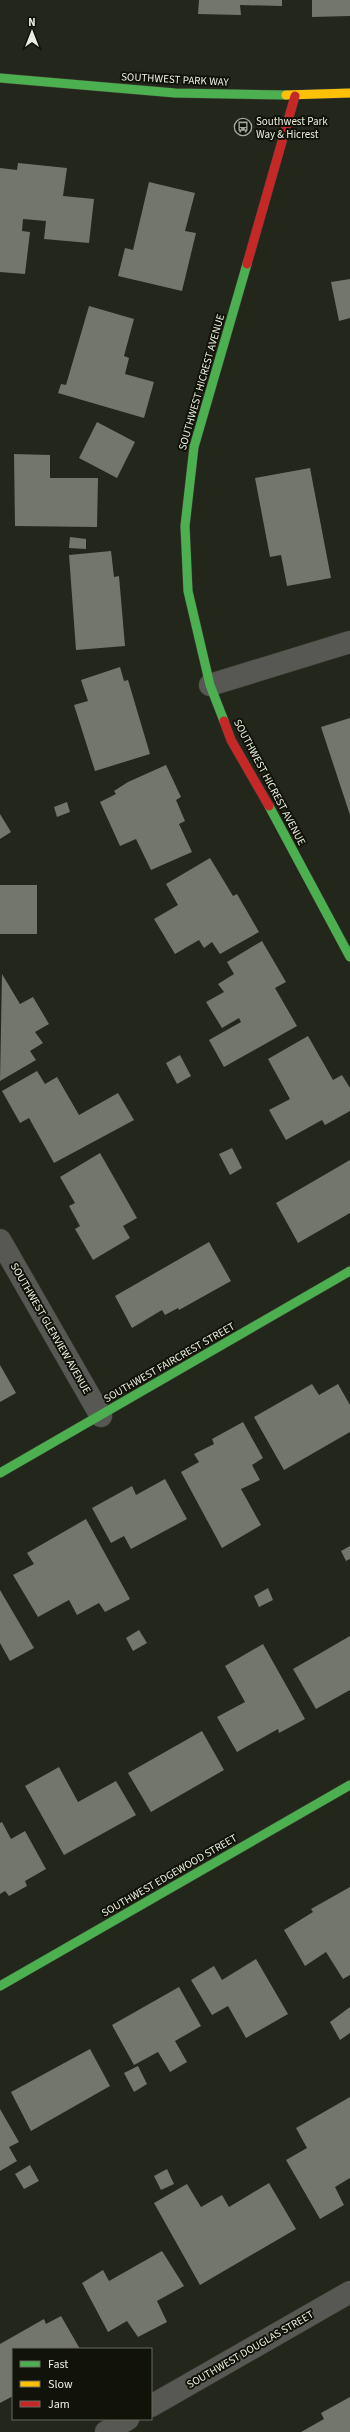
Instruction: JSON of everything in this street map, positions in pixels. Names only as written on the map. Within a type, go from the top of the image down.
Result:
[{"type":"street","name":"SOUTHWEST PARK WAY","points":[[0,78],[64,85],[295,96],[350,93]]},
{"type":"street","name":"SOUTHWEST HICREST AVENUE","points":[[295,96],[194,447],[185,526],[188,592],[210,685],[231,740],[273,813],[350,958]]},
{"type":"street","points":[[210,685],[350,642]]},
{"type":"street","name":"SOUTHWEST GLENVIEW AVENUE","points":[[0,1240],[101,1416]]},
{"type":"street","name":"SOUTHWEST FAIRCREST STREET","points":[[0,1474],[350,1270]]},
{"type":"street","name":"SOUTHWEST EDGEWOOD STREET","points":[[0,1986],[350,1785]]},
{"type":"street","name":"SOUTHWEST DOUGLAS STREET","points":[[152,2405],[350,2292]]},
{"type":"street","points":[[106,2432],[126,2420]]},
{"type":"building","points":[[199,0],[282,0],[282,6],[240,5],[241,15],[198,14]]},
{"type":"building","points":[[312,0],[350,0],[350,16],[312,17]]},
{"type":"building","points":[[18,163],[67,168],[63,196],[94,199],[89,243],[44,239],[46,221],[23,219],[22,231],[30,232],[25,274],[0,272],[0,168],[17,170]]},
{"type":"building","points":[[149,182],[195,193],[185,231],[196,233],[182,291],[118,276],[125,248],[133,250]]},
{"type":"building","points":[[350,279],[350,318],[339,321],[331,282]]},
{"type":"building","points":[[89,306],[134,319],[124,356],[129,358],[125,374],[154,382],[144,418],[58,393],[61,384],[66,385]]},
{"type":"building","points":[[97,422],[135,442],[117,478],[79,458]]},
{"type":"building","points":[[14,454],[50,455],[50,478],[98,478],[97,527],[15,526]]},
{"type":"building","points":[[310,468],[331,578],[287,586],[281,555],[270,557],[255,478]]},
{"type":"building","points":[[70,537],[86,539],[86,549],[69,548]]},
{"type":"building","points":[[111,551],[114,577],[119,576],[125,646],[76,650],[69,555]]},
{"type":"building","points":[[120,667],[124,681],[128,680],[150,754],[95,771],[74,705],[88,701],[81,680]]},
{"type":"building","points":[[350,718],[350,815],[321,727]]},
{"type":"building","points":[[166,765],[181,797],[176,800],[185,821],[179,824],[192,852],[151,870],[136,839],[120,846],[100,802],[116,794],[114,791],[128,782]]},
{"type":"building","points":[[67,802],[70,812],[57,817],[54,807]]},
{"type":"building","points":[[0,814],[11,832],[0,839]]},
{"type":"building","points":[[210,858],[233,896],[237,894],[259,932],[220,954],[212,942],[204,948],[199,940],[175,954],[154,919],[178,905],[166,884]]},
{"type":"building","points":[[0,885],[37,885],[37,934],[0,934]]},
{"type":"building","points":[[262,941],[286,982],[275,988],[297,1026],[224,1067],[209,1040],[241,1022],[239,1018],[222,1028],[206,1002],[224,992],[218,984],[234,974],[227,962]]},
{"type":"building","points":[[2,974],[20,1004],[33,997],[49,1024],[35,1032],[43,1043],[30,1051],[36,1060],[0,1081]]},
{"type":"building","points":[[308,1036],[333,1080],[342,1075],[350,1088],[350,1111],[325,1125],[322,1120],[286,1140],[269,1110],[290,1099],[268,1059]]},
{"type":"building","points":[[180,1055],[191,1076],[177,1084],[166,1063]]},
{"type":"building","points":[[37,1071],[45,1084],[57,1077],[79,1115],[118,1093],[134,1120],[54,1163],[29,1118],[20,1123],[2,1091]]},
{"type":"building","points":[[232,1148],[242,1168],[230,1175],[219,1154]]},
{"type":"building","points":[[100,1153],[137,1218],[123,1226],[130,1238],[93,1260],[75,1229],[80,1226],[69,1206],[75,1203],[60,1177]]},
{"type":"building","points":[[350,1160],[350,1213],[298,1243],[276,1203]]},
{"type":"building","points":[[209,1242],[231,1281],[179,1310],[178,1308],[165,1315],[162,1310],[132,1328],[115,1296]]},
{"type":"building","points":[[0,1365],[16,1393],[0,1402]]},
{"type":"building","points":[[312,1384],[319,1395],[338,1384],[350,1405],[350,1432],[284,1470],[254,1417]]},
{"type":"building","points":[[243,1422],[263,1458],[252,1465],[260,1480],[241,1489],[261,1525],[222,1548],[181,1472],[199,1462],[194,1454],[214,1444],[212,1439]]},
{"type":"building","points":[[165,1479],[187,1519],[131,1549],[124,1536],[111,1543],[92,1508],[132,1486],[136,1495]]},
{"type":"building","points":[[86,1519],[130,1599],[105,1612],[99,1603],[77,1615],[69,1600],[38,1617],[13,1575],[34,1564],[27,1553]]},
{"type":"building","points":[[350,1546],[350,1559],[346,1561],[341,1551]]},
{"type":"building","points":[[268,1588],[273,1600],[259,1607],[254,1596]]},
{"type":"building","points":[[0,1590],[34,1648],[10,1661],[0,1643]]},
{"type":"building","points":[[139,1630],[147,1643],[133,1651],[126,1638]]},
{"type":"building","points":[[350,1636],[350,1690],[316,1709],[293,1669]]},
{"type":"building","points":[[263,1644],[305,1719],[279,1733],[278,1729],[237,1752],[217,1717],[245,1702],[225,1666]]},
{"type":"building","points":[[202,1731],[224,1770],[151,1812],[128,1773]]},
{"type":"building","points":[[59,1767],[78,1802],[116,1781],[136,1815],[64,1855],[25,1786]]},
{"type":"building","points":[[2,1822],[11,1839],[25,1831],[46,1869],[25,1881],[27,1886],[9,1896],[5,1891],[0,1894],[0,1823]]},
{"type":"building","points":[[350,1887],[350,1975],[343,1979],[326,1952],[305,1966],[284,1930],[313,1912],[311,1909]]},
{"type":"building","points":[[256,1959],[288,2014],[246,2038],[228,2006],[212,2015],[191,1980],[214,1966],[222,1980]]},
{"type":"building","points":[[179,1987],[201,2026],[175,2041],[187,2062],[170,2072],[158,2052],[134,2065],[112,2025]]},
{"type":"building","points":[[350,2007],[350,2033],[340,2040],[330,2022]]},
{"type":"building","points":[[90,2049],[110,2086],[31,2131],[11,2092]]},
{"type":"building","points":[[138,2066],[147,2084],[134,2092],[124,2073]]},
{"type":"building","points":[[350,2097],[350,2178],[335,2187],[344,2205],[320,2219],[286,2160],[307,2148],[296,2128]]},
{"type":"building","points":[[0,2109],[19,2142],[9,2147],[17,2161],[0,2171]]},
{"type":"building","points":[[30,2165],[39,2181],[24,2189],[15,2174]]},
{"type":"building","points":[[167,2169],[174,2184],[161,2190],[154,2176]]},
{"type":"building","points":[[269,2183],[296,2229],[200,2285],[154,2203],[187,2184],[201,2207],[222,2195],[229,2207]]},
{"type":"building","points":[[162,2251],[184,2286],[157,2301],[167,2322],[138,2337],[127,2321],[108,2332],[82,2283],[103,2270],[109,2281]]},
{"type":"building","points":[[61,2316],[79,2348],[12,2348],[12,2397],[0,2403],[0,2344],[44,2319],[46,2324]]},
{"type":"building","points":[[350,2397],[350,2432],[301,2432],[324,2419],[321,2413]]},
{"type":"traffic: fast","points":[[0,78],[175,93],[286,95]]},
{"type":"traffic: fast","points":[[224,721],[210,685],[188,591],[185,526],[194,447],[247,264]]},
{"type":"traffic: fast","points":[[269,806],[350,957]]},
{"type":"traffic: fast","points":[[0,1473],[350,1271]]},
{"type":"traffic: fast","points":[[0,1986],[350,1785]]},
{"type":"traffic: slow","points":[[286,95],[350,93]]},
{"type":"traffic: jam","points":[[247,264],[295,96]]},
{"type":"traffic: jam","points":[[224,721],[231,740],[269,806]]},
{"type":"place","name":"Southwest Park Way & Hicrest","points":[[243,127]]}]
